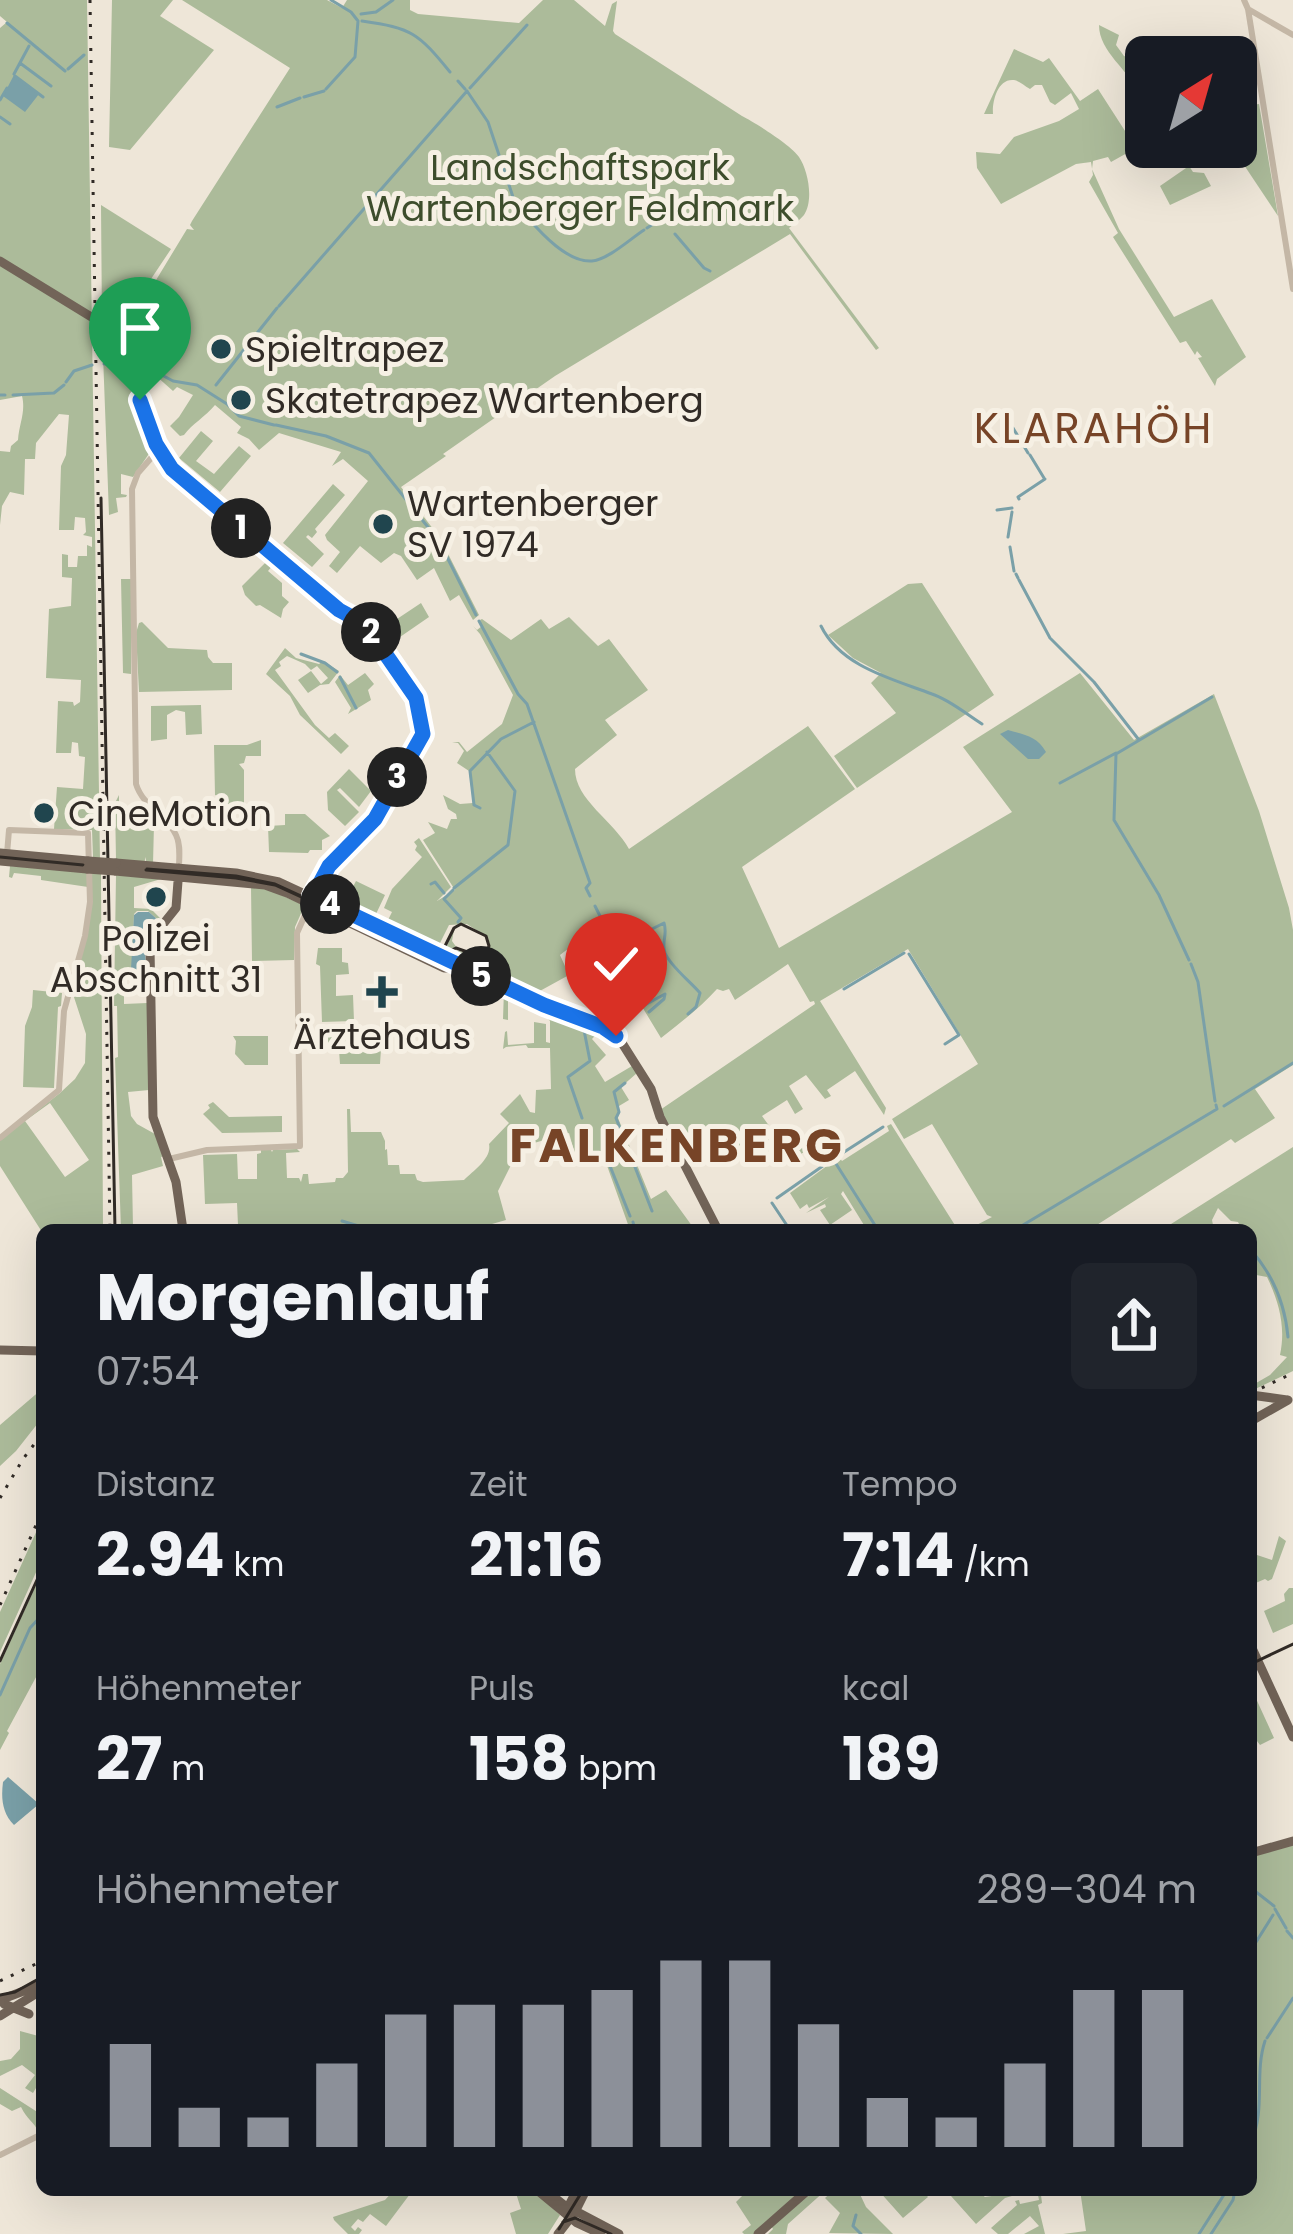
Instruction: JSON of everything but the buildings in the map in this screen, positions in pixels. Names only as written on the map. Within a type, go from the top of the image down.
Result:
[{"type":"main road","points":[[0,261],[97,321],[122,352],[159,448],[174,471],[343,613],[363,623],[414,696],[423,737],[367,829],[329,866],[311,900]]},
{"type":"main road","points":[[4,857],[179,872],[280,890],[603,1027],[622,1043],[651,1089],[659,1117],[715,1224]]},
{"type":"main road","points":[[179,872],[176,908],[152,938],[150,948],[153,1117],[169,1159],[182,1224]]},
{"type":"main road","points":[[0,1350],[36,1351]]},
{"type":"main road","points":[[1257,1399],[1267,1405]]},
{"type":"main road","points":[[1257,1414],[1267,1405],[1288,1400]]},
{"type":"main road","points":[[1257,1659],[1293,1737]]},
{"type":"main road","points":[[1257,1851],[1293,1841]]},
{"type":"main road","points":[[1,2002],[36,1990]]},
{"type":"main road","points":[[0,2016],[36,1992]]},
{"type":"main road","points":[[1,2002],[36,2017]]},
{"type":"main road","points":[[548,2196],[601,2234]]},
{"type":"main road","points":[[555,2234],[579,2196]]},
{"type":"main road","points":[[760,2234],[801,2196]]},
{"type":"main road","points":[[570,2213],[619,2234]]},
{"type":"street","points":[[1244,0],[1293,289]]},
{"type":"street","points":[[1248,9],[1293,35]]},
{"type":"street","points":[[159,448],[138,473],[132,489],[136,785],[141,798],[176,835],[179,872]]},
{"type":"street","points":[[0,1138],[58,1090],[64,1011],[91,895],[88,833],[9,830],[4,857]]},
{"type":"street","points":[[169,1159],[207,1150],[299,1147],[297,933],[311,900]]},
{"type":"street","points":[[0,2155],[36,2137]]},
{"type":"green space","points":[[0,0],[87,0],[100,860],[93,857],[92,830],[54,829],[57,787],[83,789],[85,757],[79,756],[78,743],[72,742],[71,753],[56,753],[58,701],[74,706],[80,702],[81,680],[46,678],[49,609],[71,606],[72,578],[62,577],[62,554],[68,555],[68,567],[77,567],[78,556],[87,556],[87,545],[92,547],[92,537],[83,535],[85,518],[75,517],[74,530],[59,530],[69,415],[59,414],[36,443],[35,459],[25,459],[24,495],[10,492],[0,525],[0,451],[10,452],[18,440],[23,407],[22,396],[0,400],[0,28],[7,22],[0,16]]},
{"type":"green space","points":[[112,0],[173,0],[160,16],[214,50],[130,150],[109,147]]},
{"type":"green space","name":"Landschaftspark Wartenberger Feldmark","points":[[182,0],[327,0],[342,8],[347,0],[410,0],[410,10],[418,14],[519,23],[543,0],[574,0],[605,26],[617,1],[615,34],[772,134],[799,157],[809,201],[804,215],[789,228],[879,348],[790,234],[555,376],[401,487],[440,538],[479,615],[473,620],[459,595],[450,601],[434,568],[417,580],[394,553],[381,563],[360,546],[337,573],[329,566],[340,552],[325,535],[368,481],[343,459],[332,466],[341,452],[279,433],[259,450],[237,433],[241,427],[215,405],[180,436],[170,426],[193,395],[177,387],[173,391],[142,369],[131,371],[127,360],[147,295],[187,229],[194,230],[192,221],[290,68]]},
{"type":"green space","points":[[1099,25],[1119,35],[1116,45],[1125,56],[1125,72],[1109,52]]},
{"type":"green space","points":[[1014,49],[1043,62],[1049,58],[1080,101],[1098,89],[1125,131],[1125,154],[1111,162],[1108,157],[1093,161],[1092,169],[1091,162],[1076,164],[1001,204],[977,168],[976,152],[1000,154],[1014,137],[1079,109],[1071,93],[1055,105],[1042,85],[1030,89],[1008,80],[995,98],[993,114],[984,114]]},
{"type":"green space","points":[[1257,104],[1278,216],[1246,168],[1257,168]]},
{"type":"green space","points":[[1190,168],[1204,173],[1211,186],[1170,205],[1160,186]]},
{"type":"green space","points":[[1092,169],[1119,229],[1174,317],[1212,299],[1246,357],[1217,379],[1215,386],[1198,358],[1202,357],[1186,341],[1180,343],[1113,237],[1118,233],[1089,182]]},
{"type":"green space","points":[[101,205],[171,249],[149,282],[122,348],[102,324]]},
{"type":"green space","points":[[102,328],[113,341],[155,445],[133,477],[121,474],[121,494],[127,495],[116,498],[118,512],[109,515]]},
{"type":"green space","points":[[201,431],[213,441],[196,461],[214,474],[239,446],[251,456],[220,492],[179,458]]},
{"type":"green space","points":[[333,484],[345,495],[312,538],[306,537],[324,554],[312,567],[283,543]]},
{"type":"green space","points":[[266,562],[274,564],[268,571],[282,583],[282,596],[289,602],[281,618],[256,606],[242,586]]},
{"type":"green space","points":[[121,579],[131,579],[131,674],[123,673]]},
{"type":"green space","points":[[922,583],[994,695],[857,788],[834,756],[896,713],[871,683],[881,673],[853,658],[828,635],[908,584]]},
{"type":"green space","points":[[421,603],[429,617],[400,637],[391,623]]},
{"type":"green space","points":[[569,617],[598,646],[609,639],[648,690],[605,720],[617,735],[575,769],[581,791],[629,849],[808,726],[855,789],[742,867],[779,948],[1012,812],[963,747],[1080,673],[1134,740],[1214,694],[1259,811],[1293,930],[1293,1065],[1255,1089],[1275,1118],[1235,1143],[1231,1139],[1098,1224],[979,1224],[992,1217],[932,1124],[904,1139],[892,1119],[978,1064],[908,949],[820,1001],[886,1108],[884,1115],[855,1071],[827,1090],[831,1096],[825,1099],[806,1075],[789,1086],[803,1109],[795,1114],[787,1100],[762,1116],[786,1149],[815,1130],[830,1154],[817,1164],[807,1150],[783,1166],[763,1138],[750,1145],[746,1156],[741,1148],[721,1159],[710,1141],[703,1145],[695,1133],[677,1143],[660,1110],[815,1004],[788,964],[735,1000],[729,989],[717,989],[661,1038],[638,992],[625,991],[616,982],[607,992],[602,986],[583,997],[589,992],[580,980],[610,958],[596,934],[586,935],[560,955],[569,975],[534,995],[537,999],[483,973],[488,968],[483,970],[479,961],[463,953],[460,957],[479,965],[481,972],[477,973],[444,952],[454,930],[452,941],[457,948],[452,950],[460,951],[475,958],[487,953],[488,938],[467,924],[449,925],[433,950],[434,945],[419,945],[326,899],[386,924],[392,912],[384,908],[392,889],[422,857],[415,850],[419,838],[451,887],[437,901],[455,890],[423,840],[435,833],[428,822],[447,829],[451,819],[457,819],[443,795],[460,804],[473,803],[469,771],[457,763],[464,751],[452,742],[459,742],[467,752],[502,724],[513,695],[473,626],[477,630],[482,619],[511,640],[541,619],[549,629]]},
{"type":"green space","points":[[142,622],[168,648],[207,650],[213,663],[232,663],[232,690],[139,692],[136,633]]},
{"type":"green space","points":[[285,648],[296,658],[323,661],[339,671],[329,684],[308,693],[298,680],[311,671],[321,684],[328,678],[317,666],[311,670],[287,656],[275,670],[315,725],[329,738],[335,733],[349,746],[341,754],[266,674]]},
{"type":"green space","points":[[365,673],[374,684],[368,690],[371,700],[348,714],[351,708],[335,682],[340,675],[348,685]]},
{"type":"green space","points":[[201,705],[202,734],[186,735],[185,712],[176,710],[167,715],[167,739],[151,741],[151,706]]},
{"type":"green space","points":[[261,740],[261,756],[246,756],[239,764],[244,770],[244,808],[215,808],[214,745]]},
{"type":"green space","points":[[349,769],[371,791],[359,807],[337,790],[359,812],[345,826],[328,810],[327,792]]},
{"type":"green space","points":[[119,795],[120,810],[146,810],[147,819],[153,813],[159,821],[154,824],[153,864],[146,863],[146,857],[144,863],[116,860],[115,803]]},
{"type":"green space","points":[[285,814],[305,814],[330,836],[322,840],[322,850],[269,852],[268,826],[285,825]]},
{"type":"green space","points":[[10,866],[88,872],[88,887],[41,880],[41,876],[14,873],[12,878]]},
{"type":"green space","points":[[92,873],[101,874],[103,1224],[37,1224],[0,1166],[0,1140],[60,1093],[85,1063],[86,1034],[71,988],[81,956]],"holes":[[[50,1103],[89,1160],[65,1177],[25,1121]]]},
{"type":"green space","points":[[116,875],[161,879],[134,887],[134,908],[151,909],[161,919],[148,911],[134,914],[132,975],[124,975],[124,1004],[147,1003],[149,1090],[128,1092],[131,1116],[155,1134],[164,1156],[163,1166],[132,1175],[133,1224],[121,1224],[114,1006]]},
{"type":"green space","points":[[356,881],[385,895],[376,914],[346,900]]},
{"type":"green space","points":[[251,887],[301,904],[294,960],[252,961]]},
{"type":"green space","points":[[318,948],[342,948],[342,962],[348,963],[349,974],[336,975],[336,996],[353,995],[354,1021],[322,1022]]},
{"type":"green space","points":[[33,990],[62,993],[54,1088],[23,1087],[25,1026]]},
{"type":"green space","points":[[504,990],[535,1007],[601,1029],[592,1039],[606,1055],[595,1066],[605,1082],[632,1066],[637,1073],[621,1087],[629,1100],[619,1106],[618,1118],[651,1199],[666,1190],[691,1224],[628,1224],[605,1160],[576,1158],[569,1133],[520,1147],[498,1191],[506,1220],[492,1224],[238,1224],[237,1203],[205,1204],[203,1155],[237,1154],[238,1179],[257,1179],[261,1150],[297,1149],[300,1152],[286,1153],[287,1178],[301,1182],[303,1174],[308,1174],[309,1184],[343,1178],[348,1172],[347,1109],[351,1132],[381,1132],[388,1165],[399,1165],[400,1174],[415,1174],[423,1182],[464,1180],[509,1123],[500,1114],[520,1094],[535,1113],[536,1090],[551,1089],[550,1048],[503,1049],[507,1031],[508,1045],[534,1043],[534,1022],[546,1024],[546,1042],[550,1043],[550,1021],[508,998],[508,1020],[503,1019]]},
{"type":"green space","points":[[382,1034],[380,1064],[340,1064],[339,1050],[321,1050],[321,1035]]},
{"type":"green space","points":[[233,1036],[268,1036],[268,1065],[245,1065],[235,1054]]},
{"type":"green space","points":[[213,1102],[229,1117],[282,1116],[282,1132],[222,1133],[203,1114]]},
{"type":"green space","points":[[891,1124],[954,1224],[863,1224],[843,1191],[852,1210],[831,1224],[820,1210],[825,1204],[806,1213],[829,1197],[800,1209],[790,1193],[839,1157],[842,1161],[889,1131]]},
{"type":"green space","points":[[1293,1147],[1293,1371],[1257,1388],[1257,1383],[1287,1357],[1280,1355],[1278,1305],[1267,1277],[1257,1275],[1257,1224],[1231,1221],[1218,1208],[1213,1224],[1171,1224]]},
{"type":"green space","points":[[36,1394],[36,1426],[0,1466],[0,1425]]},
{"type":"green space","points":[[36,1532],[36,1572],[0,1652],[0,1612]]},
{"type":"green space","points":[[1279,1536],[1286,1541],[1272,1579],[1257,1582],[1257,1555],[1272,1560]]},
{"type":"green space","points":[[36,1585],[36,1677],[0,1750],[0,1664]]},
{"type":"green space","points":[[1293,1588],[1293,1624],[1273,1633],[1264,1611],[1285,1601]]},
{"type":"green space","points":[[1257,1701],[1274,1738],[1260,1745],[1257,1741]]},
{"type":"green space","points":[[1293,1843],[1293,2234],[1063,2234],[1086,2231],[1081,2196],[1257,2196],[1257,1854]]},
{"type":"green space","points":[[20,2031],[36,2035],[36,2088],[33,2093],[25,2088],[35,2075],[22,2065],[0,2076],[0,2061],[11,2059],[20,2049]]},
{"type":"green space","points":[[0,2088],[36,2111],[36,2129],[21,2107],[12,2111],[0,2104]]},
{"type":"green space","points":[[408,2196],[386,2226],[370,2214],[351,2227],[362,2230],[359,2234],[348,2234],[334,2220],[333,2217]]},
{"type":"green space","points":[[517,2196],[539,2196],[560,2215],[548,2234],[516,2234],[510,2213],[521,2209]]},
{"type":"green space","points":[[742,2196],[797,2196],[755,2234],[742,2232],[751,2225],[736,2202]]},
{"type":"green space","points":[[806,2196],[819,2196],[788,2224],[786,2234],[768,2234]]},
{"type":"green space","points":[[861,2196],[893,2234],[829,2233],[840,2213],[825,2198]]},
{"type":"green space","points":[[883,2196],[927,2196],[928,2197],[903,2218]]},
{"type":"green space","points":[[951,2196],[1012,2196],[1005,2198],[976,2224]]},
{"type":"green space","points":[[1041,2196],[1038,2205],[1045,2234],[1024,2234],[1039,2226],[1030,2216],[1008,2234],[991,2228],[1017,2205],[1015,2201]]},
{"type":"water","points":[[14,75],[39,94],[25,112],[3,96]]},
{"type":"water","points":[[1008,730],[1035,739],[1046,752],[1039,759],[1028,759],[1000,734]]},
{"type":"water","points":[[149,912],[158,920],[145,943],[146,971],[136,972],[131,969],[134,915]]},
{"type":"water","points":[[8,1777],[36,1801],[14,1825],[2,1799]]},
{"type":"waterway","points":[[326,89],[355,57],[358,21],[331,0]]},
{"type":"waterway","points":[[361,14],[376,12],[393,0]]},
{"type":"waterway","points":[[362,21],[413,34],[450,72]]},
{"type":"waterway","points":[[7,23],[65,71]]},
{"type":"waterway","points":[[470,88],[527,25]]},
{"type":"waterway","points":[[14,74],[29,46]]},
{"type":"waterway","points":[[68,69],[84,55]]},
{"type":"waterway","points":[[20,63],[51,86]]},
{"type":"waterway","points":[[15,76],[43,97]]},
{"type":"waterway","points":[[458,81],[465,89]]},
{"type":"waterway","points":[[0,100],[7,88]]},
{"type":"waterway","points":[[304,97],[324,91]]},
{"type":"waterway","points":[[467,91],[488,122],[523,214]]},
{"type":"waterway","points":[[279,306],[467,91]]},
{"type":"waterway","points":[[277,107],[300,98]]},
{"type":"waterway","points":[[0,117],[10,124]]},
{"type":"waterway","points":[[527,217],[556,246],[583,260],[605,257],[644,230]]},
{"type":"waterway","points":[[647,228],[658,221]]},
{"type":"waterway","points":[[675,234],[710,271]]},
{"type":"waterway","points":[[216,385],[277,308]]},
{"type":"waterway","points":[[104,364],[122,363]]},
{"type":"waterway","points":[[130,363],[173,381],[197,385],[239,416],[274,425]]},
{"type":"waterway","points":[[66,382],[74,371],[92,365]]},
{"type":"waterway","points":[[13,395],[54,393],[64,385]]},
{"type":"waterway","points":[[0,395],[5,395]]},
{"type":"waterway","points":[[276,425],[326,436],[369,453],[439,541],[476,615]]},
{"type":"waterway","points":[[1013,428],[1028,453]]},
{"type":"waterway","points":[[1030,455],[1044,478]]},
{"type":"waterway","points":[[1019,499],[1045,479]]},
{"type":"waterway","points":[[997,510],[1012,508]]},
{"type":"waterway","points":[[1008,537],[1012,512]]},
{"type":"waterway","points":[[1010,547],[1014,571]]},
{"type":"waterway","points":[[1016,574],[1018,578]]},
{"type":"waterway","points":[[1019,580],[1050,638],[1094,682],[1139,740]]},
{"type":"waterway","points":[[479,621],[527,704],[590,883],[586,888],[590,896]]},
{"type":"waterway","points":[[821,626],[855,662],[952,703],[982,724]]},
{"type":"waterway","points":[[301,654],[337,672]]},
{"type":"waterway","points":[[340,677],[356,708]]},
{"type":"waterway","points":[[1189,960],[1159,895],[1114,820],[1116,754],[1212,697]]},
{"type":"waterway","points":[[480,808],[474,805],[470,771],[501,739],[534,722]]},
{"type":"waterway","points":[[454,888],[508,845],[515,791],[487,752]]},
{"type":"waterway","points":[[1060,783],[1116,753]]},
{"type":"waterway","points":[[431,884],[435,882],[444,893]]},
{"type":"waterway","points":[[453,890],[444,899],[461,918],[458,922]]},
{"type":"waterway","points":[[595,906],[602,920],[638,936],[664,923],[665,953],[700,993],[688,1014]]},
{"type":"waterway","points":[[844,989],[904,953]]},
{"type":"waterway","points":[[909,954],[959,1035],[945,1044]]},
{"type":"waterway","points":[[1191,964],[1198,982],[1215,1101]]},
{"type":"waterway","points":[[643,1006],[665,994],[649,1012]]},
{"type":"waterway","points":[[582,1118],[568,1077],[590,1061],[583,1025]]},
{"type":"waterway","points":[[1224,1106],[1293,1063]]},
{"type":"waterway","points":[[625,1083],[614,1092],[616,1118],[652,1211]]},
{"type":"waterway","points":[[1025,1224],[1217,1109],[1216,1105]]},
{"type":"waterway","points":[[584,1127],[591,1158],[608,1161],[630,1216]]},
{"type":"waterway","points":[[841,1154],[883,1127]]},
{"type":"waterway","points":[[833,1159],[874,1224]]},
{"type":"waterway","points":[[777,1198],[827,1163]]},
{"type":"waterway","points":[[772,1203],[786,1224]]},
{"type":"waterway","points":[[342,1221],[352,1224]]},
{"type":"waterway","points":[[1257,1258],[1277,1290],[1288,1337]]},
{"type":"waterway","points":[[0,1695],[36,1622]]},
{"type":"waterway","points":[[1257,1893],[1274,1906]]},
{"type":"waterway","points":[[1275,1909],[1286,1928]]},
{"type":"waterway","points":[[1257,1940],[1273,1915]]},
{"type":"waterway","points":[[1287,1931],[1293,1938]]},
{"type":"waterway","points":[[1267,2038],[1293,1998]]},
{"type":"waterway","points":[[1257,2121],[1265,2041]]},
{"type":"waterway","points":[[1199,2234],[1223,2196]]},
{"type":"waterway","points":[[1211,2234],[1234,2196]]},
{"type":"waterway","points":[[856,2215],[853,2226],[861,2234]]},
{"type":"tram line","points":[[101,498],[115,1224]]},
{"type":"tram line","points":[[0,857],[83,865]]},
{"type":"tram line","points":[[146,870],[275,885],[430,956],[456,948],[479,956],[489,946],[486,936],[461,924],[442,952],[430,955],[275,884],[147,869]]},
{"type":"tram line","points":[[0,1661],[36,1582]]},
{"type":"tram line","points":[[1257,1661],[1293,1644]]},
{"type":"tram line","points":[[0,1995],[36,1980]]},
{"type":"tram line","points":[[559,2229],[579,2196]]},
{"type":"tram line","points":[[563,2222],[575,2218],[611,2234]]},
{"type":"railway","points":[[90,0],[110,1224]]},
{"type":"railway","points":[[1257,1390],[1293,1373]]},
{"type":"railway","points":[[0,1498],[36,1442]]},
{"type":"railway","points":[[0,1605],[36,1525]]},
{"type":"railway","points":[[0,1981],[36,1964]]},
{"type":"place","name":"Spieltrapez","points":[[221,349]]},
{"type":"place","name":"Skatetrapez Wartenberg","points":[[241,400]]},
{"type":"place","name":"Wartenberger SV 1974","points":[[383,524]]},
{"type":"place","name":"CineMotion","points":[[44,813]]},
{"type":"place","name":"Polizei Abschnitt 31","points":[[156,897]]},
{"type":"place","name":"Ärztehaus","points":[[382,992]]},
{"type":"district","name":"KLARAHÖH","points":[[1094,428]]},
{"type":"district","name":"FALKENBERG","points":[[677,1145]]},
{"type":"route","points":[[140,400],[156,444],[172,469],[339,610],[363,623],[416,700],[422,739],[375,819],[329,866],[313,896],[616,1036]]}]
